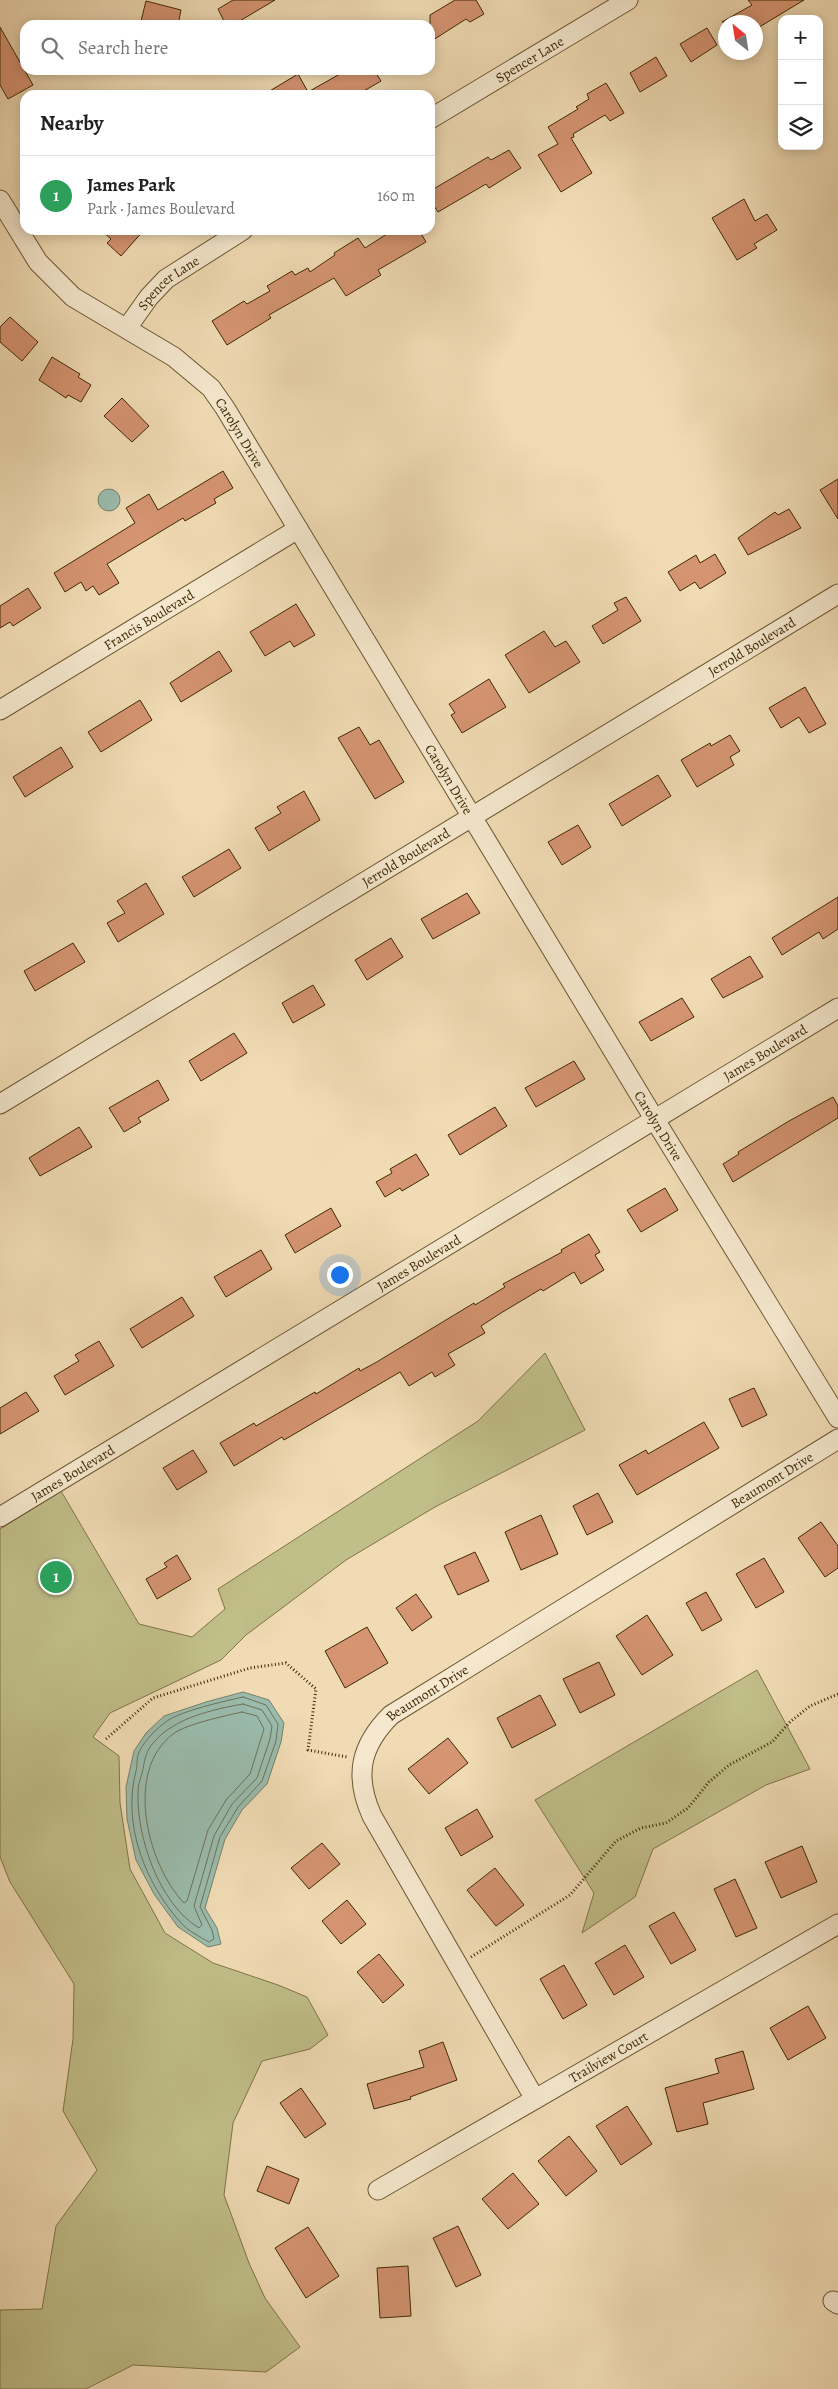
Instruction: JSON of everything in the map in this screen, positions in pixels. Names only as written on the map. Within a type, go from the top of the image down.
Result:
[{"type":"street","name":"Spencer Lane","points":[[435,116],[616,3]]},
{"type":"street","name":"Carolyn Drive","points":[[0,200],[20,233]]},
{"type":"street","name":"Carolyn Drive","points":[[21,235],[38,262],[73,297],[174,357],[211,388],[654,1120],[838,1418]]},
{"type":"street","name":"Spencer Lane","points":[[127,328],[149,297],[166,279],[236,235]]},
{"type":"street","name":"Francis Boulevard","points":[[1,706],[298,529]]},
{"type":"street","name":"Jerrold Boulevard","points":[[0,1104],[838,594]]},
{"type":"street","name":"James Boulevard","points":[[0,1517],[838,1008]]},
{"type":"street","name":"Beaumont Drive","points":[[535,2099],[372,1816],[364,1798],[361,1780],[363,1760],[369,1742],[378,1727],[391,1715],[838,1439]]},
{"type":"street","name":"Trailview Court","points":[[378,2190],[838,1924]]},
{"type":"path","points":[[106,1739],[153,1698],[250,1668],[286,1663],[316,1689],[308,1750],[363,1760]]},
{"type":"path","points":[[458,1965],[570,1895],[616,1841],[641,1828],[666,1823],[688,1808],[709,1782],[729,1765],[772,1742],[790,1722],[810,1706],[838,1694]]},
{"type":"shaded area","points":[[545,1353],[585,1430],[435,1507],[346,1560],[246,1635],[221,1660],[110,1713],[93,1737],[119,1756],[120,1803],[130,1869],[165,1933],[213,1963],[307,1997],[328,2035],[310,2049],[262,2061],[233,2123],[224,2195],[249,2263],[265,2298],[300,2347],[266,2372],[133,2365],[86,2389],[0,2389],[0,2310],[42,2309],[56,2226],[97,2170],[63,2111],[73,2039],[74,1984],[10,1882],[0,1857],[0,1529],[61,1491],[139,1624],[192,1637],[225,1609],[218,1589],[478,1421]]},
{"type":"shaded area","points":[[757,1670],[810,1769],[766,1785],[653,1849],[635,1897],[582,1933],[594,1893],[535,1800]]},
{"type":"water","points":[[109,489],[117,492],[120,500],[117,508],[109,511],[101,508],[98,500],[101,492]]},
{"type":"water","points":[[243,1692],[269,1700],[284,1723],[281,1742],[267,1784],[242,1810],[225,1839],[205,1908],[217,1928],[221,1944],[208,1947],[178,1927],[154,1894],[136,1860],[127,1819],[126,1787],[134,1751],[146,1733],[164,1716]]},
{"type":"building","points":[[233,0],[275,0],[241,20],[224,20],[218,9]]},
{"type":"building","points":[[455,0],[476,0],[484,14],[470,22],[466,19],[435,39],[435,20],[430,20],[430,15]]},
{"type":"building","points":[[748,0],[804,0],[763,25],[763,15],[734,15],[752,5]]},
{"type":"building","points":[[146,1],[181,10],[179,20],[141,20]]},
{"type":"building","points":[[0,27],[20,62],[20,75],[27,75],[33,85],[20,90],[20,92],[8,99],[0,85]]},
{"type":"building","points":[[707,28],[717,45],[691,62],[680,44]]},
{"type":"building","points":[[656,57],[667,76],[640,92],[630,73]]},
{"type":"building","points":[[296,75],[299,75],[307,90],[271,90]]},
{"type":"building","points":[[338,75],[377,75],[381,81],[366,90],[312,90]]},
{"type":"building","points":[[606,83],[624,113],[610,121],[605,115],[573,134],[574,137],[571,138],[592,173],[561,192],[538,155],[558,144],[548,127],[578,109],[576,107],[589,99],[587,94]]},
{"type":"building","points":[[509,150],[521,168],[489,188],[486,184],[438,212],[435,208],[435,188],[488,157],[491,160]]},
{"type":"building","points":[[744,199],[755,221],[767,214],[777,230],[754,244],[757,248],[737,260],[712,218]]},
{"type":"building","points":[[107,235],[140,235],[121,256],[107,243],[111,239]]},
{"type":"building","points":[[385,235],[422,235],[426,242],[378,270],[381,275],[346,296],[334,278],[269,315],[271,318],[227,345],[212,321],[244,301],[247,304],[270,291],[267,286],[292,271],[295,275],[308,268],[310,272],[335,255],[334,253],[358,238],[365,248]]},
{"type":"building","points":[[10,317],[38,342],[22,361],[0,342],[0,327]]},
{"type":"building","points":[[52,357],[80,374],[78,377],[91,385],[81,402],[68,395],[66,398],[39,380]]},
{"type":"building","points":[[122,398],[149,426],[132,442],[104,416]]},
{"type":"building","points":[[223,471],[233,488],[214,499],[216,503],[185,521],[183,518],[107,564],[119,583],[99,595],[93,586],[86,591],[81,582],[65,592],[54,573],[135,523],[126,508],[149,494],[158,510]]},
{"type":"building","points":[[838,479],[838,519],[820,490]]},
{"type":"building","points":[[789,509],[801,528],[748,555],[738,538],[775,512],[778,515]]},
{"type":"building","points":[[715,554],[726,573],[700,589],[695,582],[680,591],[668,572],[696,555],[700,563]]},
{"type":"building","points":[[28,588],[41,608],[13,626],[10,622],[0,628],[0,606]]},
{"type":"building","points":[[626,597],[641,621],[603,644],[592,626],[618,610],[614,603]]},
{"type":"building","points":[[296,604],[315,635],[294,647],[290,641],[265,656],[250,632]]},
{"type":"building","points":[[544,631],[555,647],[566,641],[580,662],[529,693],[505,655]]},
{"type":"building","points":[[219,651],[232,671],[181,702],[170,683]]},
{"type":"building","points":[[489,679],[506,707],[462,733],[451,715],[455,713],[449,704]]},
{"type":"building","points":[[805,687],[826,724],[809,733],[799,717],[781,728],[769,708]]},
{"type":"building","points":[[140,700],[152,720],[101,752],[88,732]]},
{"type":"building","points":[[359,727],[370,745],[379,740],[404,782],[375,799],[338,738]]},
{"type":"building","points":[[730,735],[740,751],[730,757],[734,765],[697,787],[681,760],[710,743],[711,746]]},
{"type":"building","points":[[61,747],[73,767],[25,797],[13,777]]},
{"type":"building","points":[[658,775],[671,796],[622,826],[609,804]]},
{"type":"building","points":[[304,791],[320,820],[269,851],[255,828],[281,813],[277,807]]},
{"type":"building","points":[[578,825],[591,847],[562,865],[548,842]]},
{"type":"building","points":[[229,849],[241,868],[194,897],[182,877]]},
{"type":"building","points":[[146,883],[164,914],[118,942],[107,923],[125,913],[117,901]]},
{"type":"building","points":[[467,893],[480,913],[433,939],[421,919]]},
{"type":"building","points":[[838,897],[838,929],[823,939],[819,932],[782,955],[772,938]]},
{"type":"building","points":[[391,938],[403,957],[367,980],[355,960]]},
{"type":"building","points":[[73,943],[85,962],[35,991],[24,971]]},
{"type":"building","points":[[750,956],[763,977],[723,998],[711,979]]},
{"type":"building","points":[[313,985],[325,1005],[293,1023],[282,1003]]},
{"type":"building","points":[[682,998],[694,1017],[651,1041],[639,1022]]},
{"type":"building","points":[[234,1033],[247,1053],[201,1081],[189,1061]]},
{"type":"building","points":[[574,1061],[585,1079],[536,1107],[525,1088]]},
{"type":"building","points":[[158,1080],[169,1100],[138,1118],[141,1122],[124,1132],[109,1108]]},
{"type":"building","points":[[833,1097],[838,1106],[838,1118],[733,1182],[723,1164],[739,1154],[738,1152]]},
{"type":"building","points":[[495,1107],[507,1126],[460,1155],[448,1135]]},
{"type":"building","points":[[79,1127],[92,1147],[40,1176],[29,1158]]},
{"type":"building","points":[[416,1154],[429,1175],[402,1191],[400,1188],[385,1197],[376,1182],[392,1173],[390,1169]]},
{"type":"building","points":[[665,1188],[678,1210],[641,1232],[627,1210]]},
{"type":"building","points":[[331,1208],[341,1226],[295,1253],[285,1235]]},
{"type":"building","points":[[589,1234],[600,1252],[595,1255],[604,1270],[581,1284],[574,1272],[501,1313],[481,1326],[485,1333],[448,1354],[455,1365],[435,1377],[432,1372],[409,1386],[400,1372],[284,1440],[282,1437],[234,1466],[220,1443],[254,1423],[256,1426],[315,1392],[316,1394],[359,1368],[360,1371],[375,1363],[474,1303],[475,1305],[505,1287],[503,1284],[562,1252],[561,1250]]},
{"type":"building","points":[[261,1250],[272,1269],[226,1297],[214,1277]]},
{"type":"building","points":[[182,1297],[194,1316],[142,1348],[130,1329]]},
{"type":"building","points":[[99,1341],[114,1366],[65,1395],[54,1376],[79,1361],[75,1355]]},
{"type":"building","points":[[754,1388],[767,1415],[742,1427],[729,1399]]},
{"type":"building","points":[[26,1392],[39,1411],[0,1434],[0,1408]]},
{"type":"building","points":[[704,1422],[719,1448],[637,1495],[619,1465],[646,1450],[648,1454]]},
{"type":"building","points":[[193,1450],[207,1472],[177,1490],[163,1468]]},
{"type":"building","points":[[598,1493],[613,1522],[587,1535],[573,1506]]},
{"type":"building","points":[[541,1515],[558,1554],[521,1570],[505,1532]]},
{"type":"building","points":[[821,1522],[838,1546],[838,1568],[825,1577],[798,1538]]},
{"type":"building","points":[[475,1552],[489,1581],[458,1595],[444,1566]]},
{"type":"building","points":[[177,1555],[191,1579],[157,1599],[146,1579],[167,1567],[164,1563]]},
{"type":"building","points":[[764,1558],[784,1592],[756,1608],[736,1574]]},
{"type":"building","points":[[706,1592],[722,1620],[702,1631],[686,1603]]},
{"type":"building","points":[[416,1594],[432,1617],[412,1631],[396,1608]]},
{"type":"building","points":[[647,1615],[673,1655],[642,1675],[616,1636]]},
{"type":"building","points":[[367,1627],[388,1663],[345,1688],[325,1651]]},
{"type":"building","points":[[599,1662],[615,1695],[580,1713],[563,1679]]},
{"type":"building","points":[[540,1695],[556,1725],[512,1748],[497,1718]]},
{"type":"building","points":[[448,1738],[468,1763],[429,1794],[408,1769]]},
{"type":"building","points":[[477,1809],[493,1837],[461,1856],[445,1828]]},
{"type":"building","points":[[322,1843],[340,1864],[309,1889],[291,1868]]},
{"type":"building","points":[[802,1846],[817,1882],[781,1898],[765,1862]]},
{"type":"building","points":[[495,1868],[524,1905],[496,1926],[467,1890]]},
{"type":"building","points":[[735,1879],[757,1928],[736,1937],[714,1889]]},
{"type":"building","points":[[347,1900],[366,1924],[341,1944],[322,1921]]},
{"type":"building","points":[[674,1912],[696,1950],[671,1964],[649,1926]]},
{"type":"building","points":[[625,1945],[644,1977],[614,1995],[595,1963]]},
{"type":"building","points":[[379,1954],[404,1985],[383,2003],[357,1972]]},
{"type":"building","points":[[564,1965],[587,2005],[563,2019],[540,1979]]},
{"type":"building","points":[[808,2006],[826,2038],[788,2060],[770,2028]]},
{"type":"building","points":[[443,2042],[457,2080],[410,2097],[411,2099],[374,2109],[367,2084],[424,2067],[419,2051]]},
{"type":"building","points":[[743,2051],[754,2089],[703,2103],[708,2124],[677,2132],[665,2088],[719,2073],[715,2059]]},
{"type":"building","points":[[301,2088],[326,2124],[305,2138],[280,2103]]},
{"type":"building","points":[[627,2106],[652,2144],[621,2165],[596,2126]]},
{"type":"building","points":[[569,2136],[597,2171],[566,2196],[538,2161]]},
{"type":"building","points":[[267,2166],[299,2179],[289,2204],[257,2191]]},
{"type":"building","points":[[513,2173],[539,2204],[508,2229],[482,2199]]},
{"type":"building","points":[[458,2226],[481,2275],[456,2287],[433,2238]]},
{"type":"building","points":[[308,2227],[339,2276],[306,2298],[275,2248]]},
{"type":"building","points":[[408,2266],[411,2316],[380,2318],[377,2268]]},
{"type":"place","name":"James Park","points":[[56,1577]]}]
